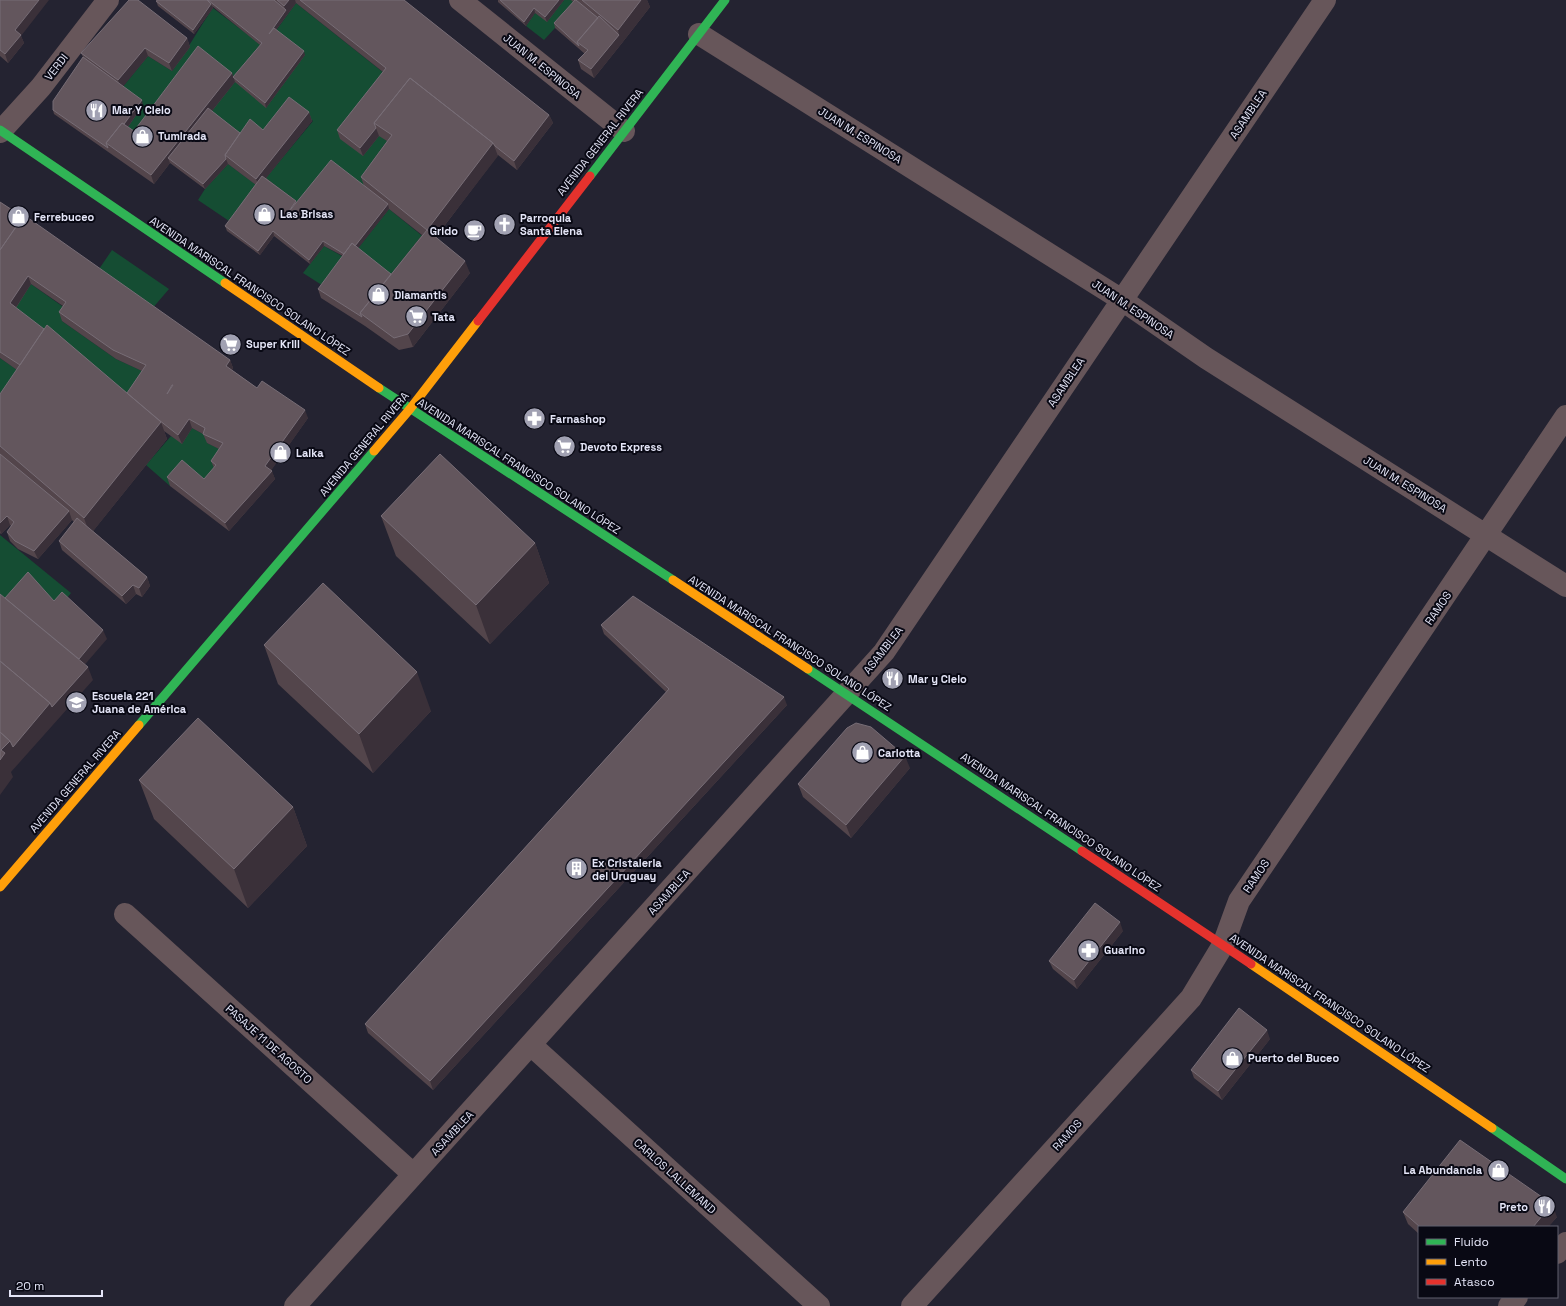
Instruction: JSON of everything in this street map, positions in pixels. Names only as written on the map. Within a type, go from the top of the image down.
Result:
[{"type":"street","name":"VERDI","points":[[0,131],[41,87],[108,0]]},
{"type":"street","name":"JUAN M. ESPINOSA","points":[[460,0],[624,131]]},
{"type":"street","name":"AVENIDA GENERAL RIVERA","points":[[0,887],[410,409],[725,0]]},
{"type":"street","name":"ASAMBLEA","points":[[295,1306],[413,1174],[532,1046],[884,652],[1325,0]]},
{"type":"street","name":"JUAN M. ESPINOSA","points":[[698,34],[1122,300],[1206,358],[1566,586]]},
{"type":"street","name":"AVENIDA MARISCAL FRANCISCO SOLANO LÓPEZ","points":[[0,131],[410,409],[847,694],[1223,945],[1566,1178]]},
{"type":"street","name":"RAMOS","points":[[912,1306],[1191,998],[1223,945],[1239,901],[1487,536],[1566,416]]},
{"type":"street","name":"PASAJE 11 DE AGOSTO","points":[[125,914],[413,1174]]},
{"type":"street","name":"CARLOS LALLEMAND","points":[[532,1046],[819,1306]]},
{"type":"street","points":[[1558,1252],[1566,1243]]},
{"type":"street","points":[[1509,1306],[1516,1298]]},
{"type":"green space","points":[[564,0],[572,0],[577,4],[544,40],[526,26],[535,13],[547,21]]},
{"type":"green space","points":[[296,3],[389,77],[379,135],[397,148],[366,190],[298,205],[264,180],[313,121],[293,106],[266,139],[137,140],[125,131],[143,105],[121,89],[148,56],[172,71],[213,8],[264,47]]},
{"type":"green space","points":[[228,164],[259,187],[232,223],[198,200],[205,189]]},
{"type":"green space","points":[[389,209],[431,243],[397,285],[355,252]]},
{"type":"green space","points":[[324,246],[349,260],[328,289],[303,273]]},
{"type":"green space","points":[[112,250],[169,289],[151,310],[97,272]]},
{"type":"green space","points":[[31,284],[69,311],[62,321],[116,359],[149,374],[129,404],[15,307]]},
{"type":"green space","points":[[0,358],[29,378],[0,416]]},
{"type":"green space","points":[[192,428],[209,437],[207,443],[226,452],[207,488],[185,469],[170,486],[146,465],[171,436],[182,443]]},
{"type":"green space","points":[[0,535],[71,593],[57,610],[8,607],[0,601]]},
{"type":"building","points":[[0,0],[39,0],[15,30],[21,35],[5,54],[0,50]]},
{"type":"building","points":[[129,0],[138,0],[187,38],[169,63],[145,48],[118,80],[81,53]]},
{"type":"building","points":[[207,0],[211,4],[193,30],[156,1]]},
{"type":"building","points":[[208,0],[274,0],[286,10],[269,34],[274,28],[304,51],[265,103],[233,77],[262,43]]},
{"type":"building","points":[[277,0],[289,0],[284,6]]},
{"type":"building","points":[[300,0],[404,0],[549,115],[514,161],[410,78],[374,123],[376,128],[360,148],[337,130],[386,68]]},
{"type":"building","points":[[500,0],[559,0],[545,17],[534,8],[524,22]]},
{"type":"building","points":[[575,0],[598,18],[577,42],[579,46],[554,23]]},
{"type":"building","points":[[582,0],[641,0],[618,30]]},
{"type":"building","points":[[599,16],[619,35],[591,69],[578,60],[588,50],[577,42]]},
{"type":"building","points":[[198,46],[232,73],[151,175],[106,143],[122,123],[134,131]]},
{"type":"building","name":"Mar Y CIelo","points":[[83,57],[142,100],[124,124],[122,123],[106,143],[108,148],[53,110],[53,101]]},
{"type":"building","points":[[410,78],[493,143],[427,230],[361,177],[392,135],[374,123]]},
{"type":"building","points":[[289,97],[309,112],[256,179],[225,155],[250,119],[263,130]]},
{"type":"building","points":[[208,108],[240,133],[225,155],[226,159],[203,184],[168,158]]},
{"type":"building","points":[[331,160],[388,204],[355,246],[352,243],[344,254],[323,241],[309,260],[273,231],[258,251],[225,226],[262,176],[296,201],[287,214]]},
{"type":"building","points":[[0,202],[23,217],[0,250]]},
{"type":"building","points":[[24,215],[230,360],[226,366],[257,388],[262,381],[305,410],[265,466],[272,471],[225,523],[167,477],[182,460],[204,479],[216,465],[211,461],[223,443],[203,434],[205,428],[189,419],[178,435],[127,393],[146,365],[113,350],[59,312],[66,302],[28,276],[10,303],[44,329],[20,365],[0,352],[0,250]]},
{"type":"building","points":[[427,230],[465,261],[408,334],[394,338],[360,313]]},
{"type":"building","points":[[352,243],[391,274],[360,313],[362,317],[318,289]]},
{"type":"building","points":[[47,325],[161,422],[84,518],[0,446],[0,394]]},
{"type":"building","points":[[0,454],[69,511],[34,551],[15,541],[7,532],[14,522],[7,516],[0,523]]},
{"type":"building","points":[[440,454],[535,543],[476,605],[381,516]]},
{"type":"building","points":[[77,518],[147,577],[139,588],[133,585],[122,596],[59,541]]},
{"type":"building","points":[[28,572],[54,601],[62,592],[103,630],[79,659],[5,598]]},
{"type":"building","points":[[323,583],[417,672],[359,734],[264,645]]},
{"type":"building","points":[[0,594],[88,667],[52,707],[50,703],[0,661]]},
{"type":"building","name":"Ex Cristaleria del Uruguay","points":[[633,596],[784,697],[430,1081],[365,1024],[669,689],[601,625]]},
{"type":"building","points":[[0,661],[50,703],[13,747],[10,741],[0,732]]},
{"type":"building","points":[[198,718],[293,807],[234,869],[139,780]]},
{"type":"building","points":[[856,723],[871,727],[905,756],[846,825],[798,784],[847,728]]},
{"type":"building","points":[[0,732],[10,741],[1,750],[5,753],[0,760]]},
{"type":"building","name":"Guarino","points":[[1095,903],[1120,922],[1074,980],[1049,961]]},
{"type":"building","name":"Puerto del Buceo","points":[[1239,1008],[1267,1030],[1218,1091],[1191,1070]]},
{"type":"building","points":[[1460,1140],[1552,1204],[1534,1226],[1419,1226],[1403,1212]]},
{"type":"traffic: fast","points":[[590,176],[725,0]]},
{"type":"traffic: fast","points":[[0,130],[225,283]]},
{"type":"traffic: fast","points":[[379,388],[673,580]]},
{"type":"traffic: fast","points":[[139,725],[374,451]]},
{"type":"traffic: fast","points":[[808,669],[1082,851]]},
{"type":"traffic: fast","points":[[1492,1128],[1566,1179]]},
{"type":"traffic: slow","points":[[225,283],[379,388]]},
{"type":"traffic: slow","points":[[374,451],[410,409],[478,321]]},
{"type":"traffic: slow","points":[[673,580],[808,669]]},
{"type":"traffic: slow","points":[[0,887],[139,725]]},
{"type":"traffic: slow","points":[[1251,964],[1492,1128]]},
{"type":"traffic: jam","points":[[478,321],[590,176]]},
{"type":"traffic: jam","points":[[1082,851],[1251,964]]},
{"type":"place","name":"Mar Y CIelo","points":[[97,110]]},
{"type":"place","name":"Tumirada","points":[[142,136]]},
{"type":"place","name":"Las Brisas","points":[[265,214]]},
{"type":"place","name":"Ferrebuceo","points":[[18,217]]},
{"type":"place","name":"Parroquia Santa Elena","points":[[505,224]]},
{"type":"place","name":"Grido","points":[[474,231]]},
{"type":"place","name":"Diamantis","points":[[378,295]]},
{"type":"place","name":"Tata","points":[[417,317]]},
{"type":"place","name":"Super Krill","points":[[230,344]]},
{"type":"place","name":"Farnashop","points":[[534,419]]},
{"type":"place","name":"Devoto Express","points":[[564,447]]},
{"type":"place","name":"Laika","points":[[281,453]]},
{"type":"place","name":"Mar y Cielo","points":[[893,679]]},
{"type":"place","name":"Escuela 221 Juana de América","points":[[76,702]]},
{"type":"place","name":"Carlotta","points":[[862,753]]},
{"type":"place","name":"Ex Cristaleria del Uruguay","points":[[577,869]]},
{"type":"place","name":"Guarino","points":[[1088,950]]},
{"type":"place","name":"Puerto del Buceo","points":[[1232,1058]]},
{"type":"place","name":"La Abundancia","points":[[1498,1170]]},
{"type":"place","name":"Preto","points":[[1544,1207]]}]
